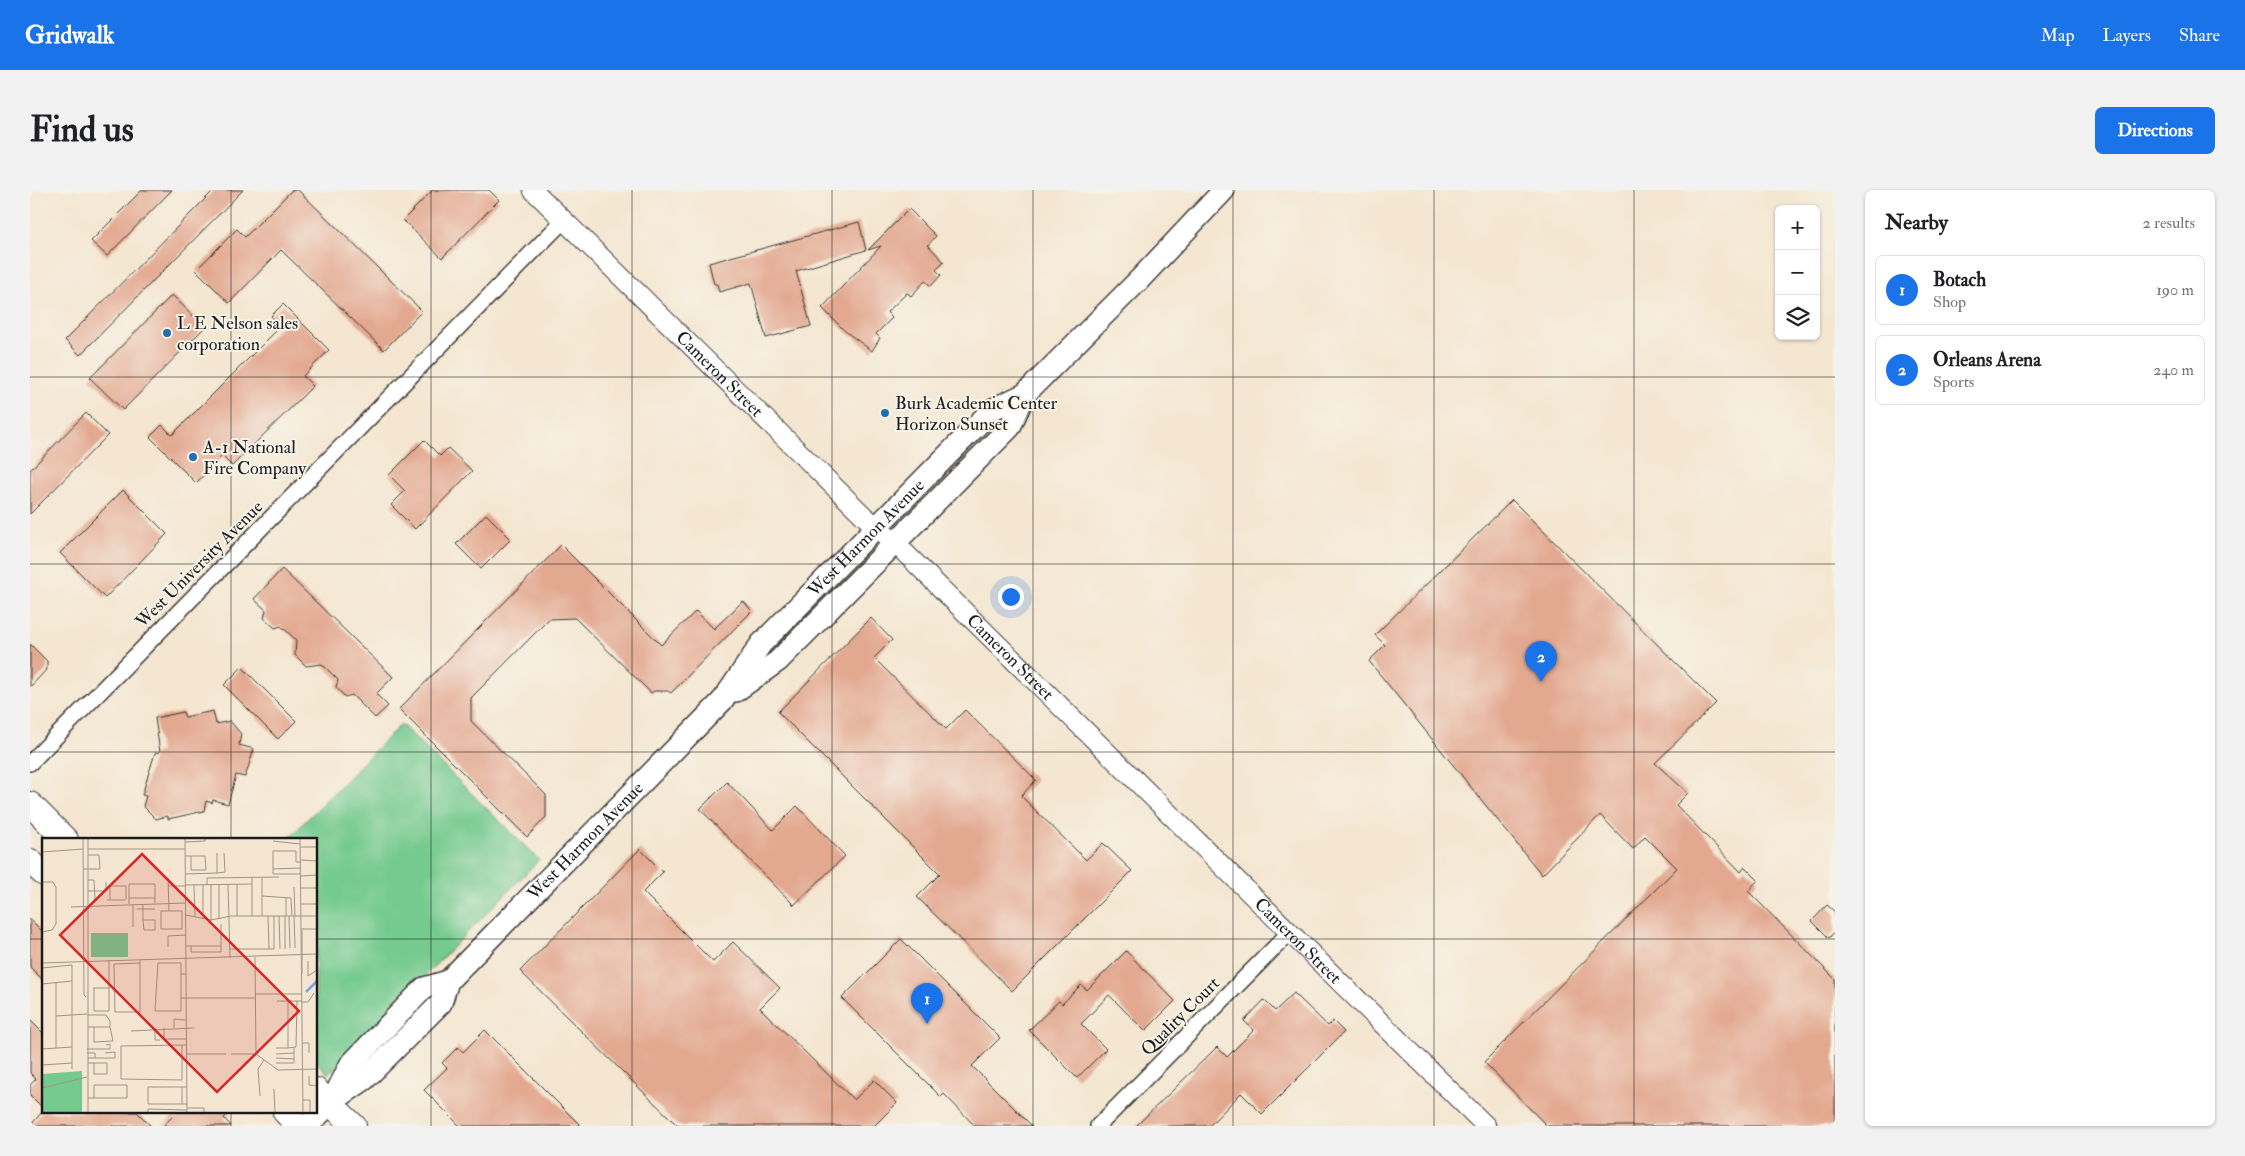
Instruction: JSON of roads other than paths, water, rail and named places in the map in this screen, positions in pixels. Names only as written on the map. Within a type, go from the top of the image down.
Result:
[{"type":"main road","name":"West Harmon Avenue","points":[[323,1097],[365,1079],[441,1003],[448,981],[723,700],[761,644],[993,409],[1025,394],[1140,279],[1224,190]]},
{"type":"main road","name":"West Harmon Avenue","points":[[723,700],[778,661],[1010,427],[1025,394]]},
{"type":"main road","points":[[30,804],[64,838]]},
{"type":"main road","points":[[30,861],[42,872]]},
{"type":"main road","points":[[323,1097],[354,1126]]},
{"type":"main road","points":[[287,1114],[300,1126]]},
{"type":"main road","name":"West Harmon Avenue","points":[[308,1126],[314,1114]]},
{"type":"street","name":"Cameron Street","points":[[533,190],[876,528],[895,543],[1486,1126]]},
{"type":"street","name":"West University Avenue","points":[[30,763],[564,220]]},
{"type":"street","name":"Quality Court","points":[[1098,1126],[1289,932]]},
{"type":"place","name":"L E Nelson sales corporation","points":[[167,333]]},
{"type":"place","name":"Burk Academic Center Horizon Sunset","points":[[885,413]]},
{"type":"place","name":"A-1 National Fire Company","points":[[193,457]]},
{"type":"place","name":"Orleans Arena","points":[[1541,682]]},
{"type":"place","name":"Botach","points":[[927,1024]]}]
